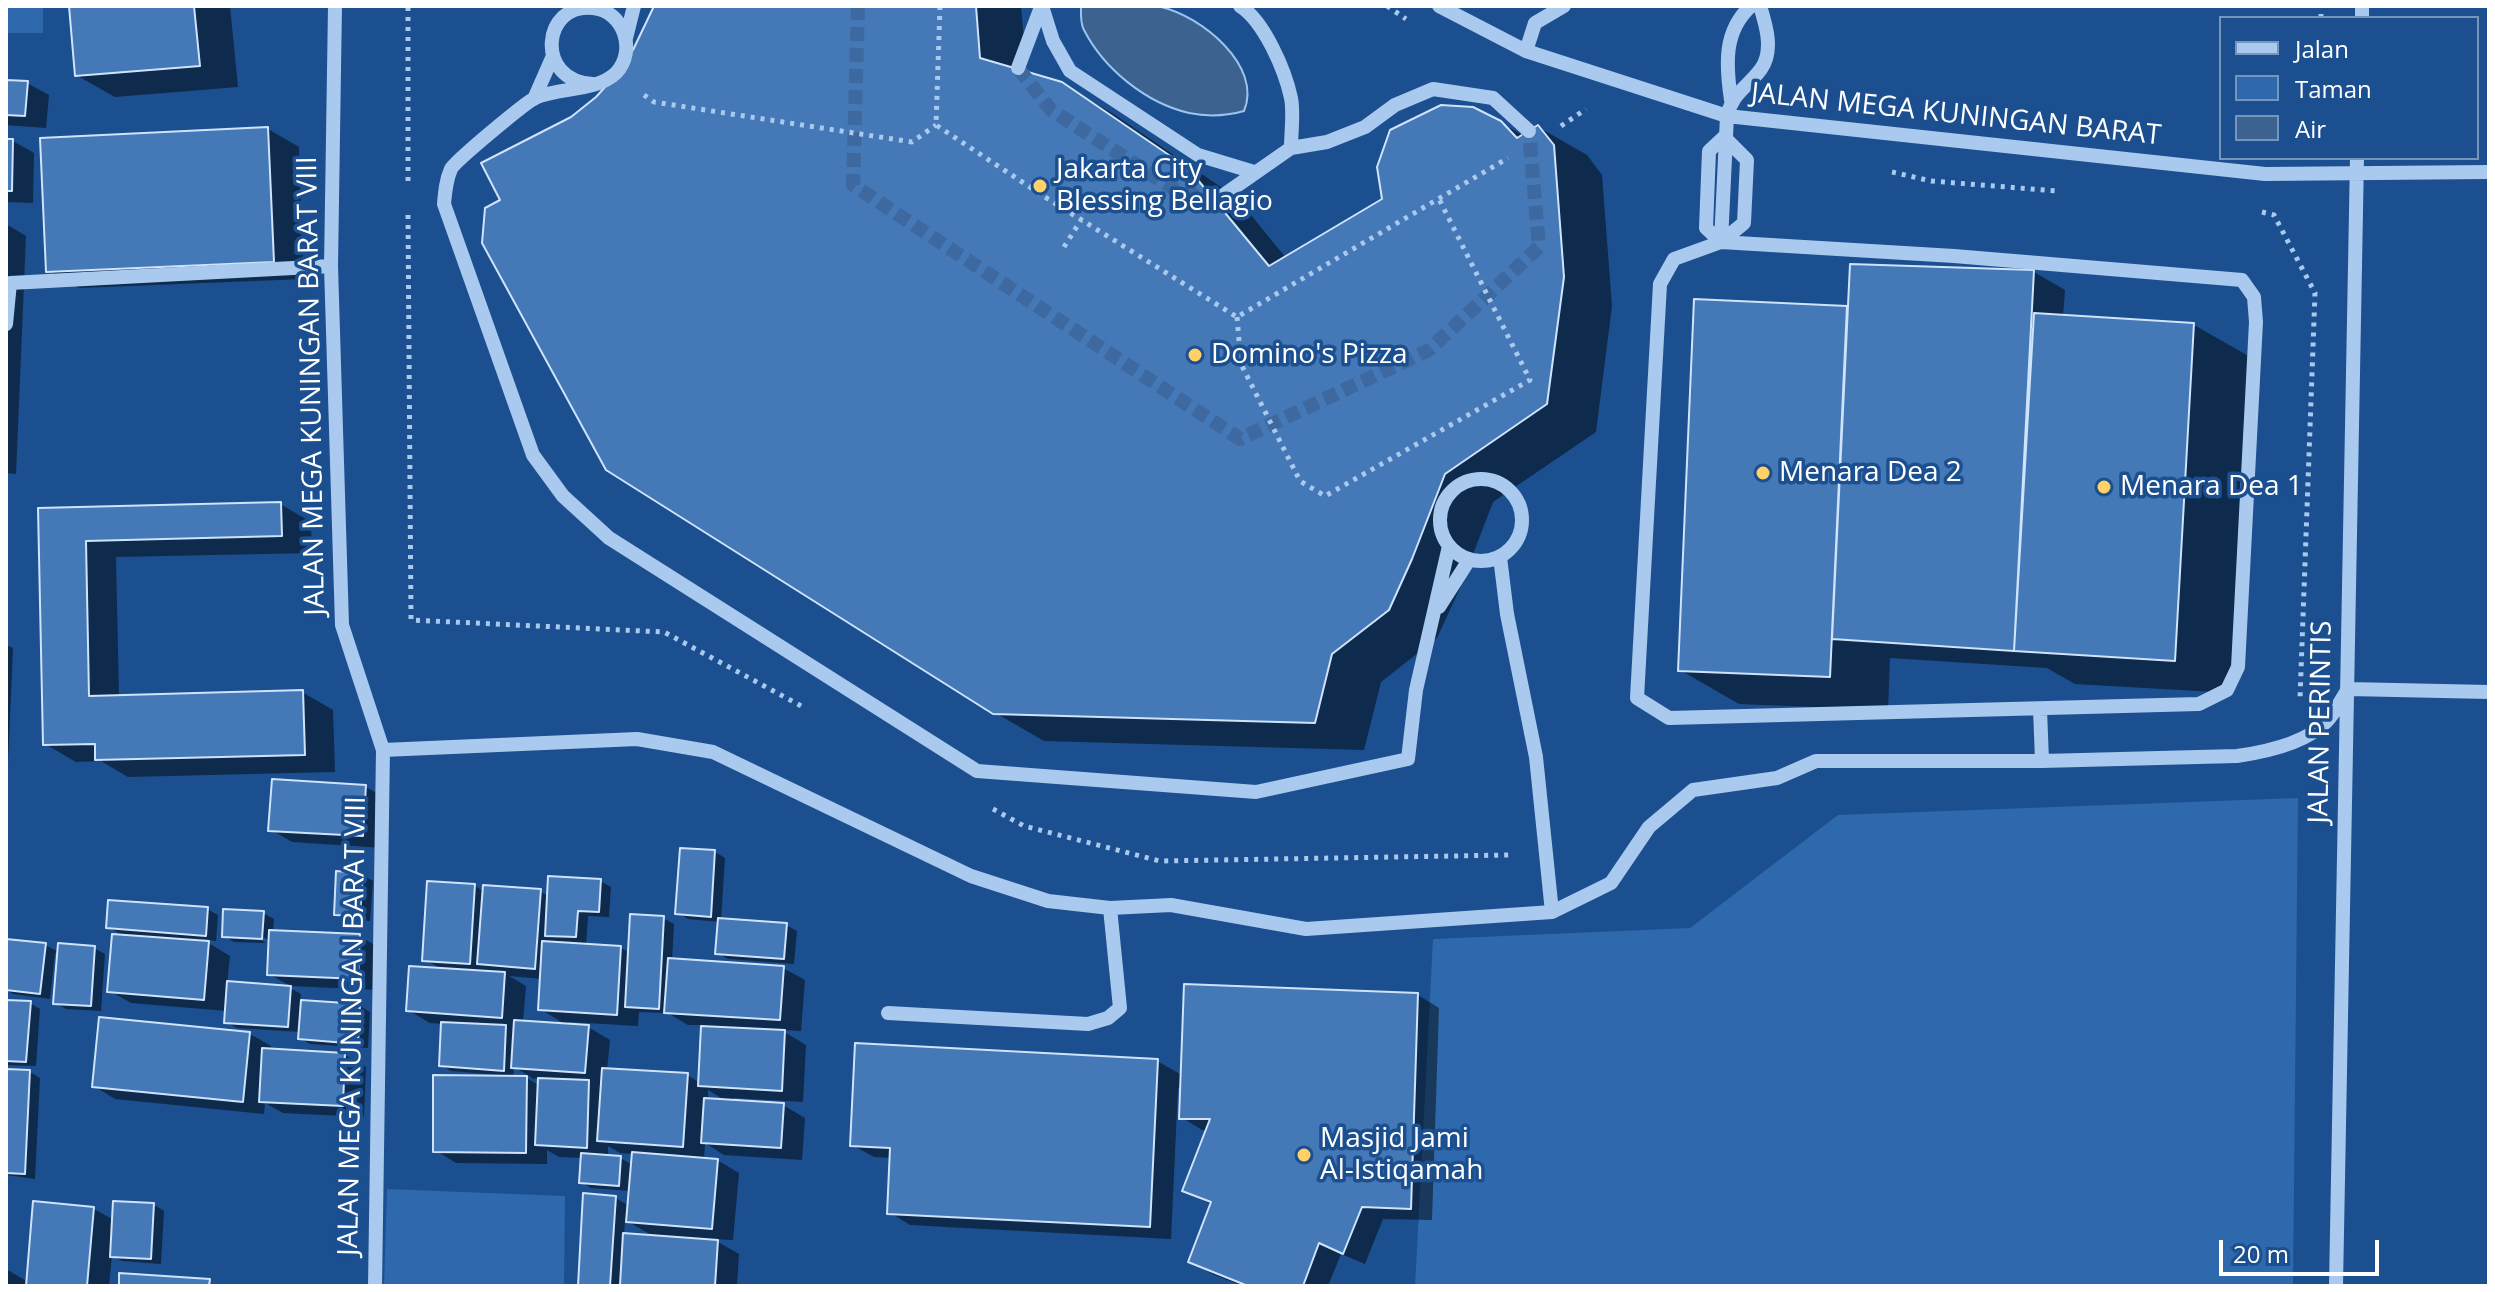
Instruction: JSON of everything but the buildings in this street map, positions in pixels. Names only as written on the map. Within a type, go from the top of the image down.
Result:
[{"type":"street","name":"JALAN MEGA KUNINGAN BARAT VIII","points":[[335,6],[331,266],[342,625],[383,750],[375,1286]]},
{"type":"street","points":[[634,6],[623,62],[605,80],[534,99],[452,166],[444,204],[533,455],[563,496],[609,538],[977,771],[1256,792],[1408,759],[1416,690],[1449,546]]},
{"type":"street","points":[[1018,68],[1042,6]]},
{"type":"street","points":[[1042,6],[1053,41],[1070,71],[1198,155],[1254,172]]},
{"type":"street","name":"JALAN MEGA KUNINGAN BARAT","points":[[1439,6],[1526,51],[1727,116],[2265,174],[2356,165],[2489,172]]},
{"type":"street","points":[[1526,51],[1535,23],[1532,6]]},
{"type":"street","points":[[1535,23],[1564,6]]},
{"type":"street","points":[[1721,242],[1724,137],[1731,100],[1727,69],[1737,18],[1751,6]]},
{"type":"street","points":[[1731,100],[1763,67],[1768,30],[1760,6]]},
{"type":"street","points":[[593,84],[568,78],[552,58],[550,45],[560,21],[580,8],[594,7],[614,17],[626,38]]},
{"type":"street","points":[[1248,8],[1276,53],[1292,100],[1291,148]]},
{"type":"street","points":[[534,99],[552,58]]},
{"type":"street","points":[[1215,201],[1291,148],[1327,142],[1365,127],[1395,105],[1433,89],[1493,98],[1529,131]]},
{"type":"street","points":[[1721,242],[1954,256],[2242,280],[2254,297],[2256,322],[2238,667],[2227,690],[2199,704],[1669,718],[1637,698],[1660,284],[1674,259],[1721,242],[1744,223],[1747,160],[1724,137]]},
{"type":"street","name":"JALAN PERINTIS","points":[[2336,1286],[2356,165]]},
{"type":"street","points":[[6,324],[10,283],[331,266]]},
{"type":"street","points":[[1483,479],[1507,488],[1516,499],[1522,524],[1518,537],[1500,557],[1469,560],[1449,546],[1442,534],[1440,521],[1448,495],[1457,486],[1483,479]]},
{"type":"street","points":[[1500,557],[1507,614],[1536,757],[1552,912]]},
{"type":"street","points":[[1432,617],[1469,560]]},
{"type":"street","points":[[383,750],[637,739],[713,752],[971,876],[1048,901],[1110,908],[1171,905],[1306,929],[1552,912],[1611,883],[1649,827],[1693,790],[1777,778],[1816,761],[2042,761],[2237,756],[2268,751],[2326,723],[2348,689],[2489,692]]},
{"type":"street","points":[[2040,709],[2042,761]]},
{"type":"street","points":[[888,1013],[1088,1024],[1108,1018],[1120,1008],[1110,908]]},
{"type":"path","points":[[654,102],[912,142],[936,125]]},
{"type":"path","points":[[1556,129],[1587,108]]},
{"type":"path","points":[[1237,317],[1241,364],[1300,481],[1325,496],[1530,380],[1439,199]]},
{"type":"path","points":[[1064,247],[1081,220]]},
{"type":"green space","points":[[6,6],[43,6],[43,33],[6,33]]},
{"type":"green space","points":[[2298,798],[2293,1286],[1415,1286],[1433,939],[1690,928],[1838,815]]},
{"type":"green space","points":[[387,1189],[565,1196],[564,1286],[384,1286]]},
{"type":"water","points":[[1133,4],[1161,7],[1194,21],[1210,32],[1237,61],[1245,77],[1248,94],[1244,111],[1217,115],[1189,113],[1142,93],[1115,71],[1092,44],[1083,27],[1081,6]]},
{"type":"tunnel","points":[[858,6],[853,185],[1240,439],[1429,350],[1539,247],[1529,131]]},
{"type":"tunnel","points":[[1018,68],[1051,110],[1174,189],[1215,201]]},
{"type":"place","name":"Jakarta City Blessing Bellagio","points":[[1040,186]]},
{"type":"place","name":"Domino's Pizza","points":[[1195,355]]},
{"type":"place","name":"Menara Dea 2","points":[[1763,473]]},
{"type":"place","name":"Menara Dea 1","points":[[2104,487]]},
{"type":"place","name":"Masjid Jami Al-Istiqamah","points":[[1304,1155]]}]
